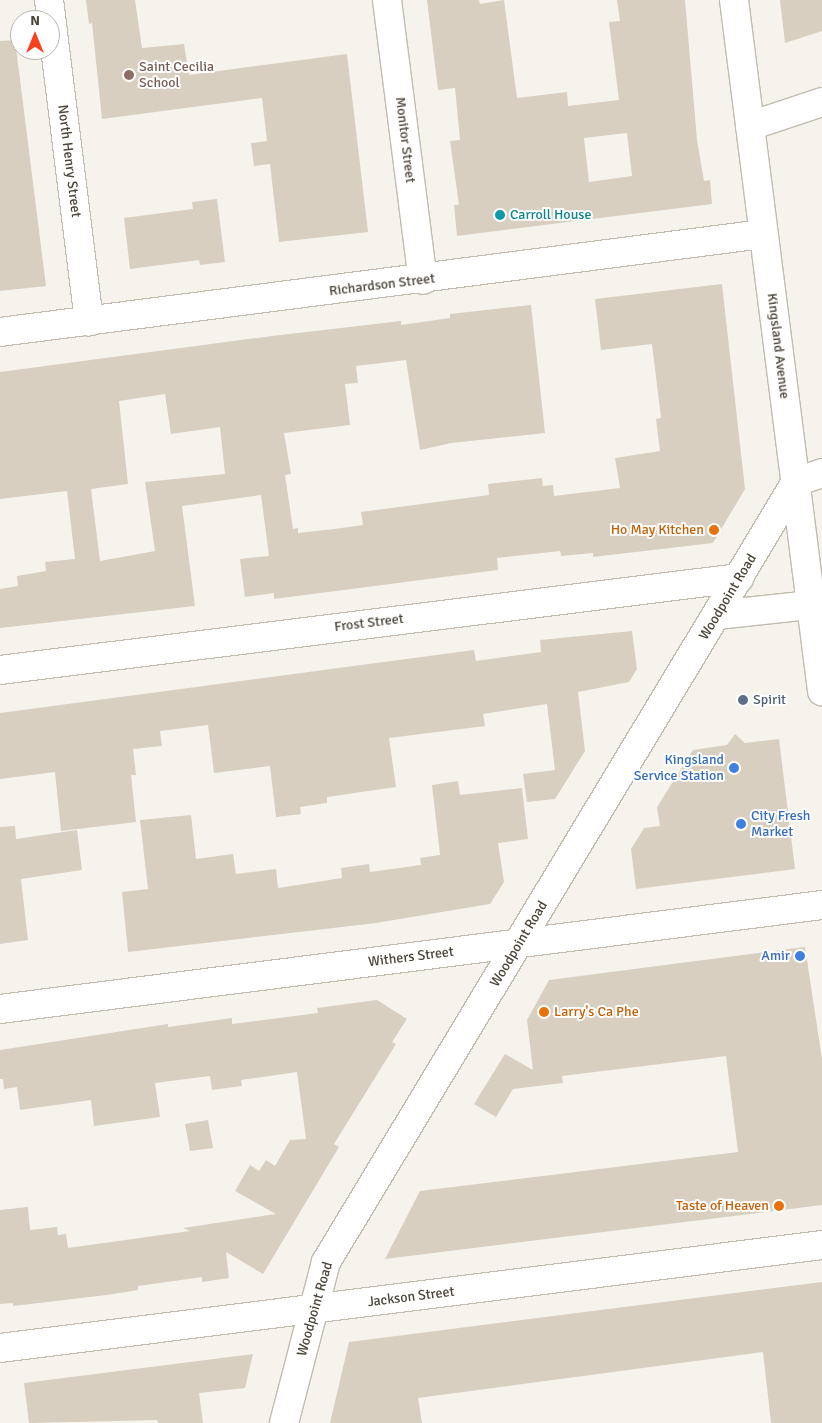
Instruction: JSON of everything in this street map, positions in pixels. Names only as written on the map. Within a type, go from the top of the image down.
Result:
[{"type":"street","name":"North Henry Street","points":[[49,0],[89,322]]},
{"type":"street","name":"Monitor Street","points":[[387,0],[422,280]]},
{"type":"street","name":"Kingsland Avenue","points":[[734,0],[822,691]]},
{"type":"street","points":[[750,126],[822,102]]},
{"type":"street","name":"Richardson Street","points":[[0,332],[422,280],[763,234]]},
{"type":"street","points":[[796,482],[822,473]]},
{"type":"street","name":"Woodpoint Road","points":[[284,1423],[326,1262],[796,482]]},
{"type":"street","name":"Frost Street","points":[[0,670],[739,578]]},
{"type":"street","points":[[717,615],[811,606]]},
{"type":"street","name":"Withers Street","points":[[0,1009],[822,905]]},
{"type":"street","name":"Jackson Street","points":[[0,1348],[822,1245]]},
{"type":"building","points":[[86,0],[135,0],[142,48],[184,44],[189,75],[347,54],[368,232],[279,242],[270,164],[254,166],[251,143],[267,141],[262,98],[102,119],[92,23],[89,24]]},
{"type":"building","points":[[427,0],[479,0],[480,4],[504,0],[517,98],[567,92],[568,106],[619,100],[609,22],[620,21],[617,0],[685,0],[697,140],[704,181],[710,180],[712,204],[457,236],[454,205],[459,205],[450,141],[460,140],[455,88],[438,90]],"holes":[[[627,133],[632,176],[589,182],[584,138]]]},
{"type":"building","points":[[780,0],[822,0],[822,31],[785,43]]},
{"type":"building","points":[[10,40],[10,60],[18,60],[46,286],[0,291],[0,41]]},
{"type":"building","points":[[217,199],[225,262],[200,265],[199,260],[130,269],[124,218],[193,209],[192,202]]},
{"type":"building","points":[[722,284],[745,489],[713,543],[593,557],[593,553],[561,556],[560,551],[497,558],[498,570],[274,599],[274,593],[245,597],[240,559],[269,556],[261,495],[182,506],[195,606],[0,628],[0,589],[18,586],[17,576],[46,571],[45,562],[75,559],[67,491],[0,499],[0,372],[272,336],[401,321],[401,325],[450,318],[450,314],[531,305],[545,433],[451,443],[420,450],[406,360],[356,366],[358,383],[345,384],[350,425],[284,433],[291,474],[285,475],[293,529],[298,528],[298,533],[334,529],[363,525],[361,512],[489,495],[488,484],[542,478],[543,486],[553,485],[554,496],[620,488],[615,458],[660,451],[656,419],[661,418],[652,344],[601,350],[595,299]],"holes":[[[165,394],[171,434],[220,427],[225,474],[145,482],[155,551],[100,561],[91,489],[128,484],[119,401]]]},
{"type":"building","points":[[632,631],[637,669],[629,682],[578,692],[585,751],[555,799],[527,802],[523,774],[555,770],[547,704],[483,714],[485,726],[389,738],[396,787],[327,797],[327,803],[300,807],[301,814],[276,817],[270,766],[214,773],[208,725],[160,731],[162,746],[133,749],[136,775],[131,775],[136,822],[61,831],[55,772],[0,779],[0,713],[474,650],[476,661],[541,652],[540,640]]},
{"type":"building","points":[[735,734],[745,743],[779,739],[795,869],[636,889],[631,849],[644,828],[660,826],[657,807],[693,750],[727,745]]},
{"type":"building","points":[[458,781],[460,795],[522,788],[528,839],[498,843],[504,882],[490,904],[376,923],[128,952],[122,892],[148,889],[140,820],[191,815],[196,859],[233,854],[236,874],[276,869],[278,888],[342,878],[341,868],[369,864],[370,872],[421,865],[420,858],[440,855],[432,785]]},
{"type":"building","points":[[15,826],[16,839],[77,830],[82,870],[21,879],[28,940],[0,944],[0,827]]},
{"type":"building","points":[[805,947],[822,1059],[822,1205],[385,1259],[420,1191],[738,1152],[726,1056],[562,1076],[563,1083],[513,1089],[496,1117],[474,1104],[505,1054],[533,1070],[527,1020],[549,980]]},
{"type":"building","points":[[377,1000],[407,1019],[392,1042],[396,1044],[334,1144],[339,1147],[263,1274],[226,1252],[229,1278],[202,1282],[202,1277],[138,1286],[138,1290],[107,1295],[13,1306],[13,1303],[0,1304],[0,1210],[28,1207],[30,1230],[57,1227],[58,1235],[66,1234],[68,1248],[190,1231],[183,1228],[276,1214],[235,1191],[250,1165],[259,1171],[266,1160],[275,1166],[290,1140],[306,1139],[297,1072],[241,1080],[242,1086],[212,1090],[210,1076],[155,1083],[160,1117],[94,1126],[91,1100],[20,1110],[17,1087],[4,1089],[3,1079],[0,1079],[0,1050],[168,1024],[168,1027],[232,1018],[232,1024],[318,1013],[317,1008]]},
{"type":"building","points":[[208,1120],[213,1148],[190,1151],[185,1124]]},
{"type":"building","points":[[822,1282],[822,1423],[771,1423],[763,1352],[418,1398],[422,1423],[330,1423],[349,1342]]},
{"type":"building","points":[[253,1354],[245,1388],[199,1393],[203,1423],[158,1423],[157,1420],[29,1423],[24,1383]]},
{"type":"place","name":"Saint Cecilia School","points":[[129,75]]},
{"type":"place","name":"Carroll House","points":[[500,215]]},
{"type":"place","name":"Ho May Kitchen","points":[[714,530]]},
{"type":"place","name":"Spirit","points":[[743,700]]},
{"type":"place","name":"Kingsland Service Station","points":[[734,768]]},
{"type":"place","name":"City Fresh Market","points":[[741,824]]},
{"type":"place","name":"Amir","points":[[800,956]]},
{"type":"place","name":"Larry's Ca Phe","points":[[544,1012]]},
{"type":"place","name":"Taste of Heaven","points":[[779,1206]]}]
